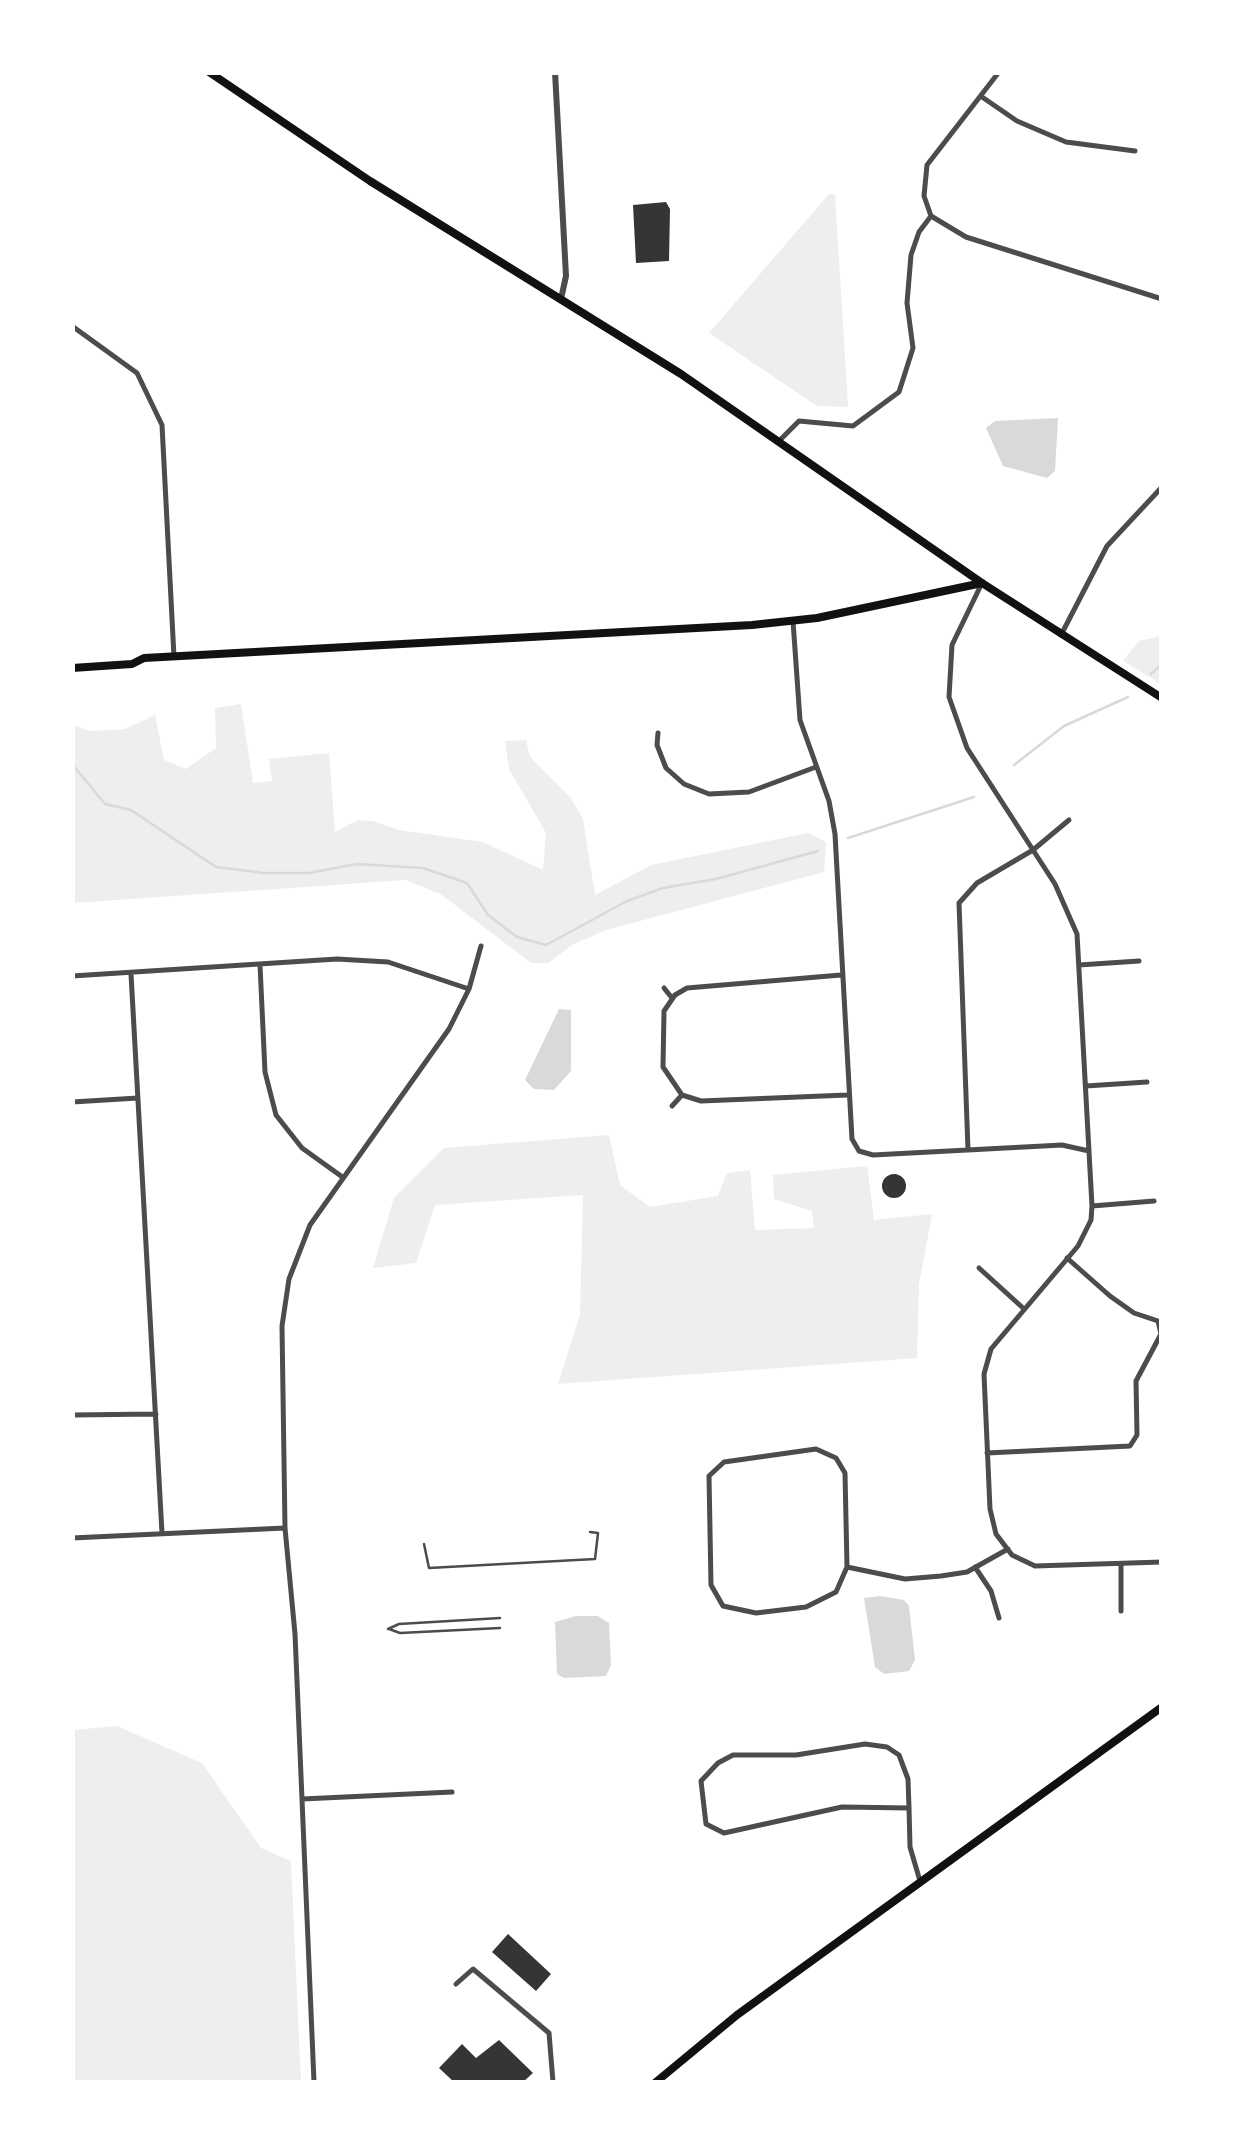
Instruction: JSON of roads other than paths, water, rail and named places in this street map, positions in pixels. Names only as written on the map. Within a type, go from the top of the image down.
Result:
[{"type":"main road","points":[[208,72],[370,181],[565,301],[778,441],[982,583],[1162,698]]},
{"type":"main road","points":[[72,668],[174,657],[794,621],[982,583]]},
{"type":"main road","points":[[656,2082],[694,2048],[1162,1707]]},
{"type":"street","points":[[556,72],[565,301]]},
{"type":"street","points":[[998,72],[927,166],[924,196],[931,216],[950,231],[1162,299]]},
{"type":"street","points":[[982,96],[1016,121],[1066,142],[1135,151]]},
{"type":"street","points":[[778,441],[799,421],[852,426],[900,392],[913,348],[907,302],[912,255],[919,232],[931,216]]},
{"type":"street","points":[[72,326],[137,373],[162,425],[174,657]]},
{"type":"street","points":[[1061,635],[1107,546],[1162,487]]},
{"type":"street","points":[[982,583],[952,645],[949,698],[967,748],[1068,908],[1077,934],[1092,1206],[1091,1220],[1068,1258],[991,1349],[984,1374],[990,1509],[996,1534],[1008,1549],[1036,1566],[1162,1562]]},
{"type":"street","points":[[794,621],[798,704],[835,834],[846,1095],[852,1139],[859,1151],[873,1155],[1062,1145],[1089,1151]]},
{"type":"street","points":[[658,733],[657,745],[666,768],[684,784],[709,794],[749,792],[816,767]]},
{"type":"street","points":[[968,1150],[959,903],[978,883],[1033,850],[1069,820]]},
{"type":"street","points":[[314,2082],[285,1528],[284,1310],[289,1279],[310,1226],[341,1176],[449,1029],[468,988],[480,946]]},
{"type":"street","points":[[72,976],[338,959],[388,962],[468,988]]},
{"type":"street","points":[[1079,965],[1139,961]]},
{"type":"street","points":[[260,965],[265,1072],[276,1115],[302,1148],[341,1176]]},
{"type":"street","points":[[131,974],[162,1533]]},
{"type":"street","points":[[841,976],[696,984],[672,998],[662,1020],[664,1067],[682,1095],[701,1102],[846,1095]]},
{"type":"street","points":[[664,988],[672,998]]},
{"type":"street","points":[[1086,1086],[1146,1082]]},
{"type":"street","points":[[672,1106],[682,1095]]},
{"type":"street","points":[[72,1102],[138,1098]]},
{"type":"street","points":[[1092,1206],[1154,1201]]},
{"type":"street","points":[[987,1453],[1130,1446],[1137,1436],[1136,1381],[1161,1334],[1158,1320],[1134,1313],[1068,1258]]},
{"type":"street","points":[[979,1268],[1023,1308]]},
{"type":"street","points":[[72,1415],[156,1414]]},
{"type":"street","points":[[816,1449],[836,1458],[845,1473],[847,1567],[836,1592],[806,1607],[756,1612],[723,1606],[711,1585],[709,1476],[724,1462],[740,1459],[816,1449]]},
{"type":"street","points":[[72,1538],[285,1528]]},
{"type":"street","points":[[847,1567],[905,1579],[976,1568],[1008,1549]]},
{"type":"street","points":[[1120,1611],[1121,1564]]},
{"type":"street","points":[[976,1568],[991,1591],[999,1618]]},
{"type":"street","points":[[909,1808],[842,1807],[724,1834],[706,1824],[701,1781],[718,1763],[733,1755],[796,1755],[865,1744],[887,1748],[898,1755],[908,1779],[909,1808],[910,1847],[920,1881]]},
{"type":"street","points":[[302,1799],[452,1792]]},
{"type":"street","points":[[456,1984],[472,1968],[550,2034],[553,2082]]},
{"type":"lane","points":[[424,1544],[429,1568],[595,1559],[598,1533],[590,1532]]},
{"type":"lane","points":[[500,1618],[399,1624],[388,1629],[400,1633],[500,1628]]},
{"type":"waterway","points":[[1151,674],[1162,664]]},
{"type":"waterway","points":[[1014,765],[1064,726],[1128,697]]},
{"type":"waterway","points":[[72,764],[105,804],[131,810],[216,867],[264,873],[309,873],[357,864],[423,868],[467,883],[488,915],[517,937],[546,945],[627,901],[663,888],[716,879],[818,851]]},
{"type":"waterway","points":[[848,838],[974,797]]}]
